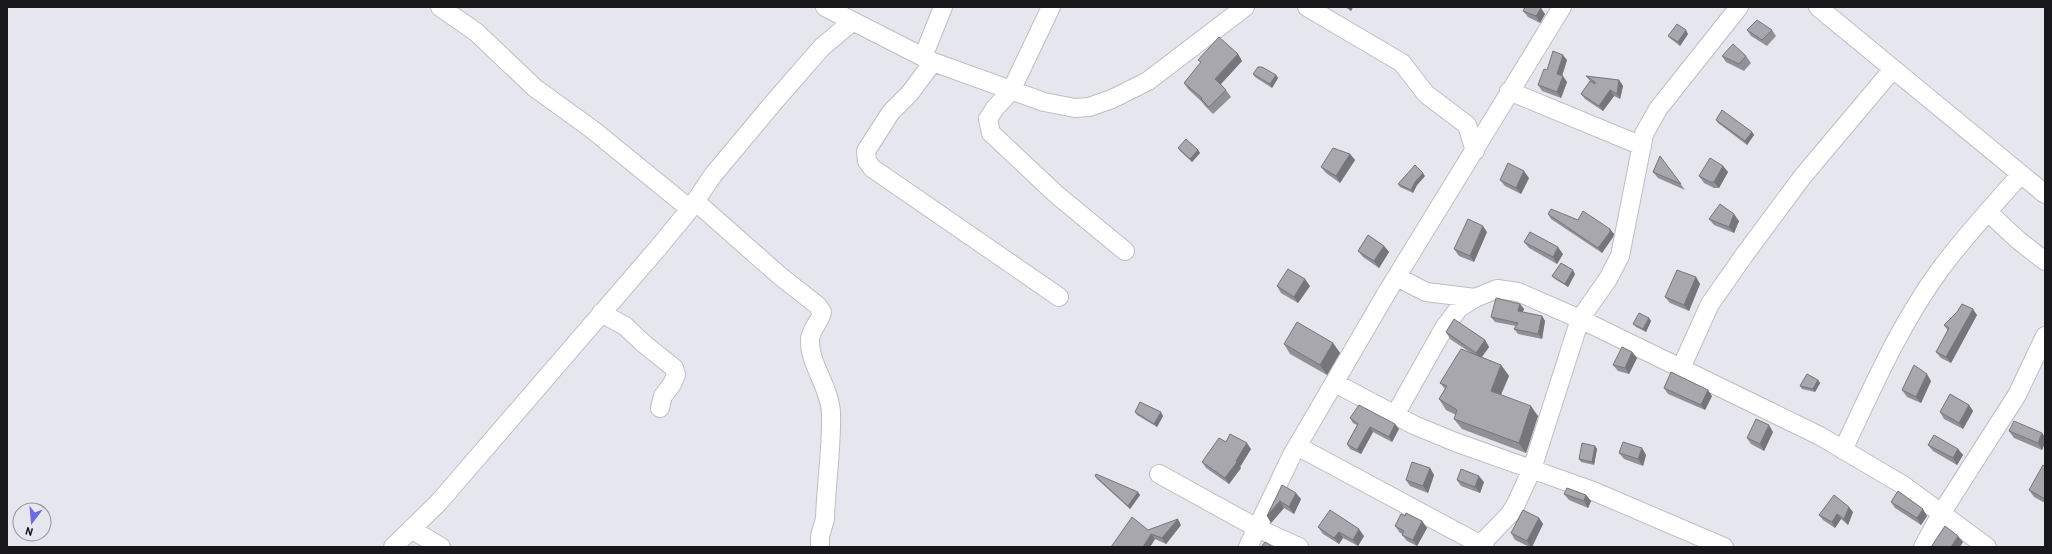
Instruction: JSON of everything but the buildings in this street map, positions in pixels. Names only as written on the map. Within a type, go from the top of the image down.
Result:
[{"type":"street","points":[[440,7],[476,32],[535,88],[692,205],[817,305],[822,312],[821,319],[810,338],[811,351],[826,389],[831,410],[825,519],[820,536],[820,547]]},
{"type":"street","points":[[825,7],[928,60],[1044,102],[1075,108],[1095,105],[1112,99],[1148,81],[1244,7]]},
{"type":"street","points":[[944,7],[928,60],[884,122],[866,151],[867,161],[872,168],[1059,297]]},
{"type":"street","points":[[1051,7],[1011,91],[995,108],[988,119],[991,133],[1057,195],[1126,252]]},
{"type":"street","points":[[1307,7],[1402,63],[1426,94],[1467,126],[1474,151]]},
{"type":"street","points":[[1248,547],[1297,446],[1397,276],[1474,151],[1493,117],[1562,7]]},
{"type":"street","points":[[1297,446],[1481,546],[1510,514],[1532,468],[1580,319],[1608,279],[1620,256],[1642,146],[1648,124],[1658,109],[1739,7]]},
{"type":"street","points":[[1818,7],[2045,194]]},
{"type":"street","points":[[393,547],[439,502],[658,248],[692,205],[713,175],[783,91],[822,47],[853,21]]},
{"type":"street","points":[[1681,368],[1710,304],[1745,254],[1803,176],[1893,69]]},
{"type":"street","points":[[1509,91],[1642,146]]},
{"type":"street","points":[[1467,126],[1493,117]]},
{"type":"street","points":[[1843,450],[1888,355],[1909,318],[1939,272],[2021,174]]},
{"type":"street","points":[[1988,212],[2018,240],[2045,261]]},
{"type":"street","points":[[1397,276],[1426,292],[1475,298]]},
{"type":"street","points":[[1395,415],[1444,328],[1459,308],[1475,298],[1497,288],[1518,292],[1580,319],[1820,436],[1903,485],[1942,512],[1987,547]]},
{"type":"street","points":[[601,313],[625,326],[674,368],[676,375],[672,384],[663,396],[660,408]]},
{"type":"street","points":[[1923,547],[1942,512],[2017,395],[2045,336]]},
{"type":"street","points":[[1334,383],[1395,415],[1455,442],[1532,468],[1593,491],[1724,547]]},
{"type":"street","points":[[1159,474],[1257,528],[1299,547]]},
{"type":"street","points":[[411,529],[441,547]]}]
